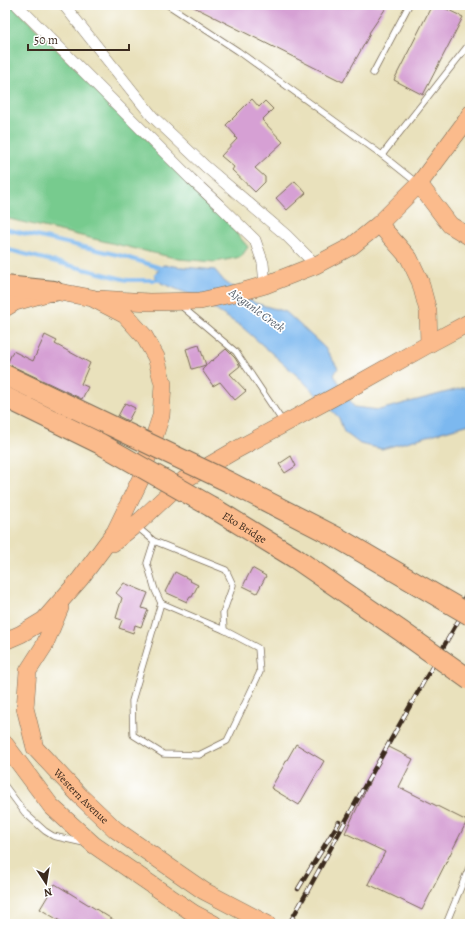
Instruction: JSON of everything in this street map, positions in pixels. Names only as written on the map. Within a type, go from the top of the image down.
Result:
[{"type":"highway","points":[[5,286],[54,290]]},
{"type":"highway","points":[[5,375],[215,475],[325,531],[470,615]]},
{"type":"highway","name":"Eko Bridge","points":[[5,397],[99,443],[243,526],[295,558],[470,680]]},
{"type":"main road","points":[[5,308],[15,302],[54,290],[92,298],[149,302],[200,301],[265,285],[316,265],[352,246],[379,224],[418,184],[470,114]]},
{"type":"main road","points":[[418,184],[450,225],[470,237]]},
{"type":"main road","points":[[379,224],[409,258],[420,281],[428,311],[429,344]]},
{"type":"main road","points":[[5,641],[21,634],[44,620],[80,579],[115,532],[140,480],[161,416],[164,384],[156,357],[144,336],[124,315],[92,298]]},
{"type":"main road","points":[[94,559],[184,480],[234,451],[470,322]]},
{"type":"main road","name":"Western Avenue","points":[[64,598],[44,646],[28,671],[25,708],[35,748],[80,796],[116,830],[204,891],[267,924]]},
{"type":"main road","points":[[5,744],[51,806],[94,845],[193,912],[214,924]]},
{"type":"street","points":[[17,5],[191,179],[255,240],[263,263],[265,285]]},
{"type":"street","points":[[64,5],[152,116],[205,166],[286,235],[316,265]]},
{"type":"street","points":[[191,179],[205,166]]},
{"type":"lane","points":[[168,5],[238,51],[382,155],[418,184]]},
{"type":"lane","points":[[373,73],[409,5]]},
{"type":"lane","points":[[382,155],[470,43]]},
{"type":"lane","points":[[176,301],[236,352],[284,424]]},
{"type":"lane","points":[[134,525],[154,541],[226,570],[233,585],[223,613],[224,630]]},
{"type":"lane","points":[[154,541],[147,564],[155,590],[161,603],[132,701],[132,735],[163,754],[199,755],[227,742],[260,672],[258,648],[224,630],[161,603]]},
{"type":"lane","points":[[5,786],[25,813],[45,831],[53,836],[94,845]]},
{"type":"lane","points":[[446,924],[470,865]]},
{"type":"green space","points":[[5,5],[12,5],[206,198],[248,247],[241,257],[215,262],[179,259],[5,218]]},
{"type":"water","points":[[163,265],[215,270],[224,281],[255,303],[286,312],[325,348],[338,368],[334,375],[354,407],[379,410],[470,386],[470,424],[382,449],[360,444],[344,432],[339,418],[302,380],[242,327],[194,296],[161,283],[154,275]]},
{"type":"building","points":[[190,5],[388,5],[369,33],[370,34],[343,82]]},
{"type":"building","points":[[432,5],[438,5],[463,17],[423,95],[394,80]]},
{"type":"building","points":[[252,99],[259,107],[265,101],[273,109],[262,120],[283,142],[255,168],[265,177],[265,182],[255,192],[232,170],[234,167],[221,156],[237,139],[226,125]]},
{"type":"building","points":[[295,181],[306,193],[287,210],[276,198]]},
{"type":"building","points":[[45,335],[57,341],[55,344],[90,363],[81,384],[88,387],[82,399],[7,364],[13,351],[33,361]]},
{"type":"building","points":[[199,345],[206,365],[192,369],[186,349]]},
{"type":"building","points":[[226,349],[235,358],[240,366],[230,374],[246,391],[235,400],[220,382],[213,386],[202,370],[211,360],[212,361]]},
{"type":"building","points":[[125,403],[135,408],[128,421],[118,416]]},
{"type":"building","points":[[291,456],[296,466],[285,473],[279,464]]},
{"type":"building","points":[[252,568],[266,576],[257,593],[243,586]]},
{"type":"building","points":[[175,572],[198,585],[192,597],[190,597],[187,602],[165,592]]},
{"type":"building","points":[[124,583],[148,593],[142,608],[148,610],[141,627],[135,625],[133,633],[119,628],[122,620],[116,618],[122,598],[116,593]]},
{"type":"building","points":[[296,744],[324,761],[299,805],[271,788]]},
{"type":"building","points":[[387,746],[413,759],[399,787],[467,821],[422,910],[368,884],[385,852],[345,833]]},
{"type":"building","points":[[55,884],[120,924],[65,924],[40,909]]},
{"type":"waterway","name":"Ajegunle Creek","points":[[5,229],[123,256],[164,269]]},
{"type":"waterway","points":[[5,249],[127,280],[163,280]]},
{"type":"railway","points":[[460,606],[470,588]]},
{"type":"railway","points":[[289,924],[363,789],[470,600]]},
{"type":"railway","points":[[298,889],[339,822]]}]
